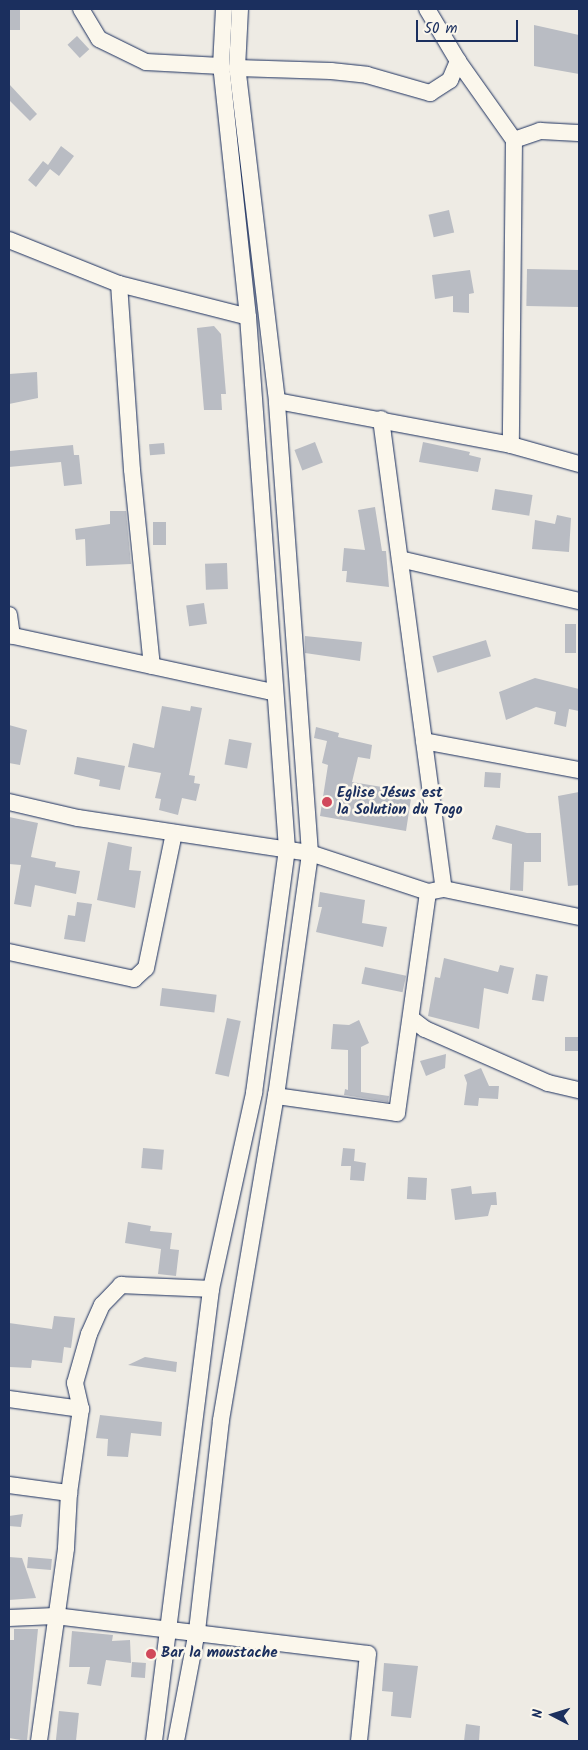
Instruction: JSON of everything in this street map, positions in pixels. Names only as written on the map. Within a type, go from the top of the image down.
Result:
[{"type":"street","points":[[81,9],[99,39],[146,62],[349,73],[430,93],[450,80],[458,61]]},
{"type":"street","points":[[154,1741],[212,1289],[254,1093],[287,849],[273,692],[248,317],[224,9]]},
{"type":"street","points":[[176,1741],[197,1631],[221,1420],[276,1096],[310,853],[277,401],[229,67],[240,9]]},
{"type":"street","points":[[427,9],[458,61],[514,140],[511,445]]},
{"type":"street","points":[[514,140],[540,130],[579,133]]},
{"type":"street","points":[[9,240],[119,284],[248,317]]},
{"type":"street","points":[[119,284],[132,470],[152,666]]},
{"type":"street","points":[[277,401],[511,445],[579,464]]},
{"type":"street","points":[[276,1096],[398,1113],[412,1019],[436,890],[424,741],[380,419]]},
{"type":"street","points":[[400,559],[579,602]]},
{"type":"street","points":[[9,616],[11,636],[273,692]]},
{"type":"street","points":[[424,741],[579,770]]},
{"type":"street","points":[[9,802],[78,818],[310,853],[436,890],[579,918]]},
{"type":"street","points":[[9,952],[134,979],[146,968],[174,833]]},
{"type":"street","points":[[412,1019],[425,1029],[548,1083],[579,1090]]},
{"type":"street","points":[[38,1741],[66,1548],[69,1493],[81,1410],[75,1383],[90,1334],[102,1305],[121,1285],[212,1289]]},
{"type":"street","points":[[9,1400],[81,1410]]},
{"type":"street","points":[[9,1485],[69,1493]]},
{"type":"street","points":[[9,1618],[55,1616],[197,1631],[368,1654],[359,1741]]},
{"type":"building","points":[[10,9],[20,9],[20,30],[10,30]]},
{"type":"building","points":[[534,25],[579,35],[579,74],[534,66]]},
{"type":"building","points":[[77,36],[89,49],[80,58],[67,45]]},
{"type":"building","points":[[9,84],[37,114],[30,121],[9,100]]},
{"type":"building","points":[[61,146],[74,156],[59,176],[50,169],[36,187],[28,180],[43,161],[48,165]]},
{"type":"building","points":[[449,210],[454,232],[434,237],[429,215]]},
{"type":"building","points":[[527,269],[579,270],[578,307],[526,306]]},
{"type":"building","points":[[470,270],[474,293],[469,294],[469,313],[453,312],[453,296],[435,299],[432,275]]},
{"type":"building","points":[[214,326],[221,334],[226,394],[221,394],[222,410],[204,410],[197,328]]},
{"type":"building","points":[[37,372],[38,398],[9,404],[9,374]]},
{"type":"building","points":[[315,442],[323,463],[302,470],[294,450]]},
{"type":"building","points":[[423,442],[470,452],[469,455],[481,458],[478,472],[419,462]]},
{"type":"building","points":[[164,443],[165,454],[150,455],[149,444]]},
{"type":"building","points":[[73,445],[74,455],[79,455],[82,484],[64,486],[61,462],[9,467],[9,451]]},
{"type":"building","points":[[495,489],[533,495],[529,516],[492,510]]},
{"type":"building","points":[[375,507],[382,551],[386,551],[389,587],[346,582],[347,571],[342,571],[344,548],[365,550],[358,510]]},
{"type":"building","points":[[110,511],[126,511],[131,564],[86,566],[85,539],[76,540],[75,529],[110,524]]},
{"type":"building","points":[[557,515],[571,518],[569,552],[532,549],[535,520],[555,524]]},
{"type":"building","points":[[153,522],[166,522],[166,545],[153,545]]},
{"type":"building","points":[[227,563],[228,589],[206,590],[205,564]]},
{"type":"building","points":[[204,603],[207,624],[189,626],[186,606]]},
{"type":"building","points":[[565,624],[576,624],[576,653],[565,653]]},
{"type":"building","points":[[305,636],[362,642],[360,661],[305,653]]},
{"type":"building","points":[[486,640],[491,656],[437,673],[432,656]]},
{"type":"building","points":[[535,678],[579,689],[579,711],[569,709],[566,727],[554,724],[556,712],[536,707],[506,720],[499,692]]},
{"type":"building","points":[[162,706],[190,711],[191,706],[202,708],[189,775],[195,776],[194,783],[200,784],[196,801],[182,798],[178,815],[159,810],[161,799],[155,798],[161,773],[128,767],[133,743],[154,748]]},
{"type":"building","points":[[9,725],[27,730],[20,765],[9,763]]},
{"type":"building","points":[[316,727],[339,733],[338,737],[372,745],[370,759],[358,757],[352,782],[412,792],[406,831],[320,816],[328,765],[322,763],[327,741],[314,738]]},
{"type":"building","points":[[229,739],[252,743],[247,769],[224,765]]},
{"type":"building","points":[[77,757],[125,766],[120,790],[99,786],[100,780],[74,774]]},
{"type":"building","points":[[485,772],[501,773],[500,788],[484,787]]},
{"type":"building","points":[[579,792],[579,885],[568,886],[558,796]]},
{"type":"building","points":[[9,817],[38,823],[31,857],[56,862],[55,867],[80,871],[76,894],[35,885],[31,907],[14,904],[21,865],[9,864]]},
{"type":"building","points":[[496,825],[527,833],[541,833],[541,862],[524,862],[523,891],[510,890],[512,844],[492,839]]},
{"type":"building","points":[[108,842],[132,847],[129,870],[141,871],[135,908],[97,900]]},
{"type":"building","points":[[320,892],[365,900],[362,923],[387,927],[383,947],[316,932],[322,907],[318,907]]},
{"type":"building","points":[[77,902],[92,904],[85,942],[64,939],[68,915],[75,916]]},
{"type":"building","points":[[444,958],[498,972],[500,965],[514,968],[508,994],[484,988],[479,1029],[428,1016],[435,977],[440,978]]},
{"type":"building","points":[[365,967],[406,976],[403,992],[361,984]]},
{"type":"building","points":[[536,974],[548,976],[544,1002],[532,1000]]},
{"type":"building","points":[[162,988],[217,995],[214,1013],[160,1006]]},
{"type":"building","points":[[227,1018],[241,1021],[229,1077],[215,1074]]},
{"type":"building","points":[[359,1020],[369,1043],[361,1047],[361,1092],[389,1096],[388,1102],[344,1095],[345,1089],[348,1090],[348,1050],[331,1049],[333,1024],[349,1025]]},
{"type":"building","points":[[565,1037],[579,1037],[579,1051],[565,1051]]},
{"type":"building","points":[[446,1054],[445,1068],[426,1076],[420,1061]]},
{"type":"building","points":[[481,1068],[489,1086],[499,1086],[498,1099],[479,1098],[478,1106],[464,1105],[467,1083],[464,1075]]},
{"type":"building","points":[[143,1148],[164,1150],[162,1170],[141,1168]]},
{"type":"building","points":[[343,1148],[355,1149],[354,1161],[366,1163],[364,1181],[350,1180],[351,1166],[341,1166]]},
{"type":"building","points":[[408,1177],[427,1178],[426,1200],[407,1199]]},
{"type":"building","points":[[471,1186],[472,1194],[496,1192],[497,1205],[491,1205],[488,1216],[455,1220],[451,1189]]},
{"type":"building","points":[[128,1222],[151,1226],[150,1231],[172,1233],[170,1249],[179,1250],[176,1276],[158,1274],[161,1249],[125,1243]]},
{"type":"building","points":[[54,1316],[75,1318],[71,1348],[64,1347],[62,1363],[32,1360],[31,1368],[9,1367],[9,1323],[52,1329]]},
{"type":"building","points":[[145,1357],[177,1362],[176,1372],[128,1365]]},
{"type":"building","points":[[100,1415],[162,1422],[161,1436],[131,1433],[128,1457],[107,1456],[108,1439],[96,1438]]},
{"type":"building","points":[[23,1514],[21,1527],[9,1526],[9,1516]]},
{"type":"building","points":[[9,1557],[22,1558],[36,1598],[9,1600]]},
{"type":"building","points":[[28,1557],[52,1559],[51,1570],[27,1568]]},
{"type":"building","points":[[14,1629],[38,1629],[27,1741],[9,1738],[9,1640],[14,1640]]},
{"type":"building","points":[[72,1631],[113,1635],[112,1641],[130,1640],[131,1663],[106,1660],[101,1686],[87,1684],[90,1667],[69,1667]]},
{"type":"building","points":[[132,1662],[146,1663],[145,1678],[131,1677]]},
{"type":"building","points":[[384,1663],[418,1666],[411,1718],[391,1716],[393,1692],[382,1691]]},
{"type":"building","points":[[59,1711],[79,1713],[76,1741],[56,1741]]},
{"type":"building","points":[[466,1724],[480,1726],[479,1741],[464,1741]]},
{"type":"place","name":"Eglise Jésus est la Solution du Togo","points":[[327,802]]},
{"type":"place","name":"Bar la moustache","points":[[151,1654]]}]
